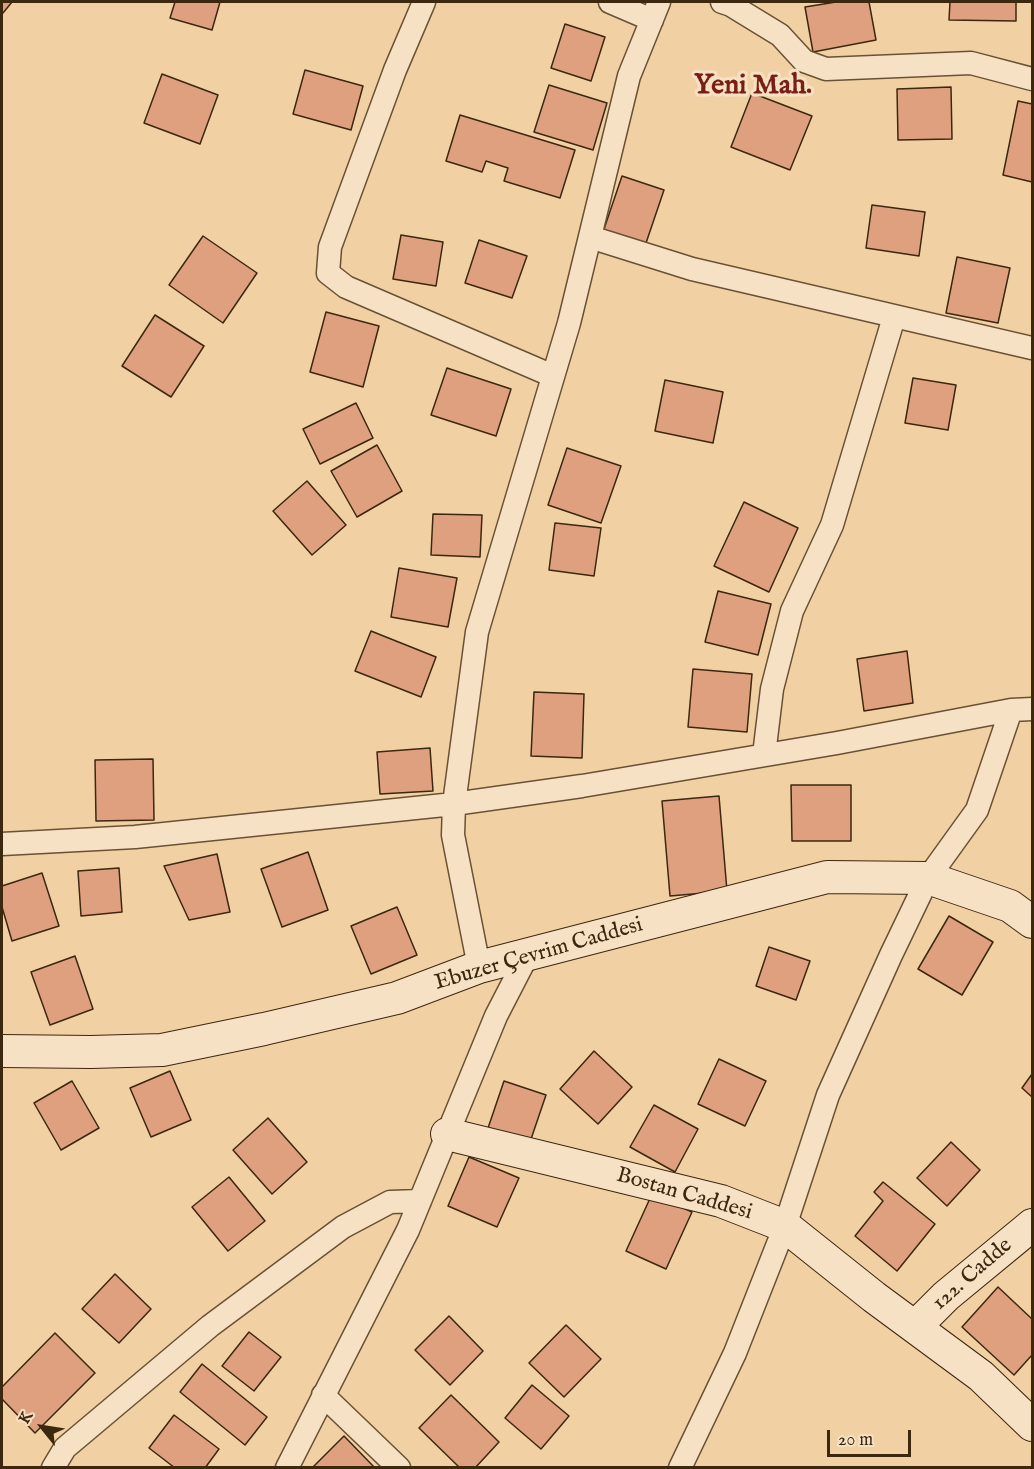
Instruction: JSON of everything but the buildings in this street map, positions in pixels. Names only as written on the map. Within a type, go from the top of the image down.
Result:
[{"type":"street","points":[[424,2],[395,70],[330,247],[328,273],[346,287],[553,376]]},
{"type":"street","points":[[478,967],[453,835],[454,804],[477,632],[569,322],[629,76],[655,11],[610,2]]},
{"type":"street","points":[[722,2],[731,5],[780,35],[804,61],[826,69],[971,63],[1032,80]]},
{"type":"street","points":[[590,237],[692,269],[1032,348]]},
{"type":"street","points":[[764,755],[772,688],[792,612],[832,525],[894,317]]},
{"type":"street","points":[[2,844],[135,837],[454,804],[582,786],[1022,710]]},
{"type":"street","points":[[680,1467],[735,1353],[785,1226],[828,1095],[891,955],[928,878],[977,810],[1022,710]]},
{"type":"street","name":"Ebuzer Çevrim Caddesi","points":[[2,1050],[91,1052],[162,1050],[264,1029],[397,998],[478,967],[827,877],[928,878],[1010,906],[1032,922]]},
{"type":"street","points":[[287,1467],[408,1230],[496,1016],[528,954]]},
{"type":"street","name":"Bostan Caddesi","points":[[447,1134],[721,1201],[785,1226],[874,1297],[981,1376],[1032,1425]]},
{"type":"street","points":[[53,1467],[65,1448],[210,1326],[344,1227],[390,1202],[420,1201]]},
{"type":"street","name":"122. Cadde","points":[[915,1328],[946,1296],[1032,1225]]},
{"type":"street","points":[[323,1395],[399,1467]]},
{"type":"district","name":"Yeni Mah.","points":[[753,87]]}]
